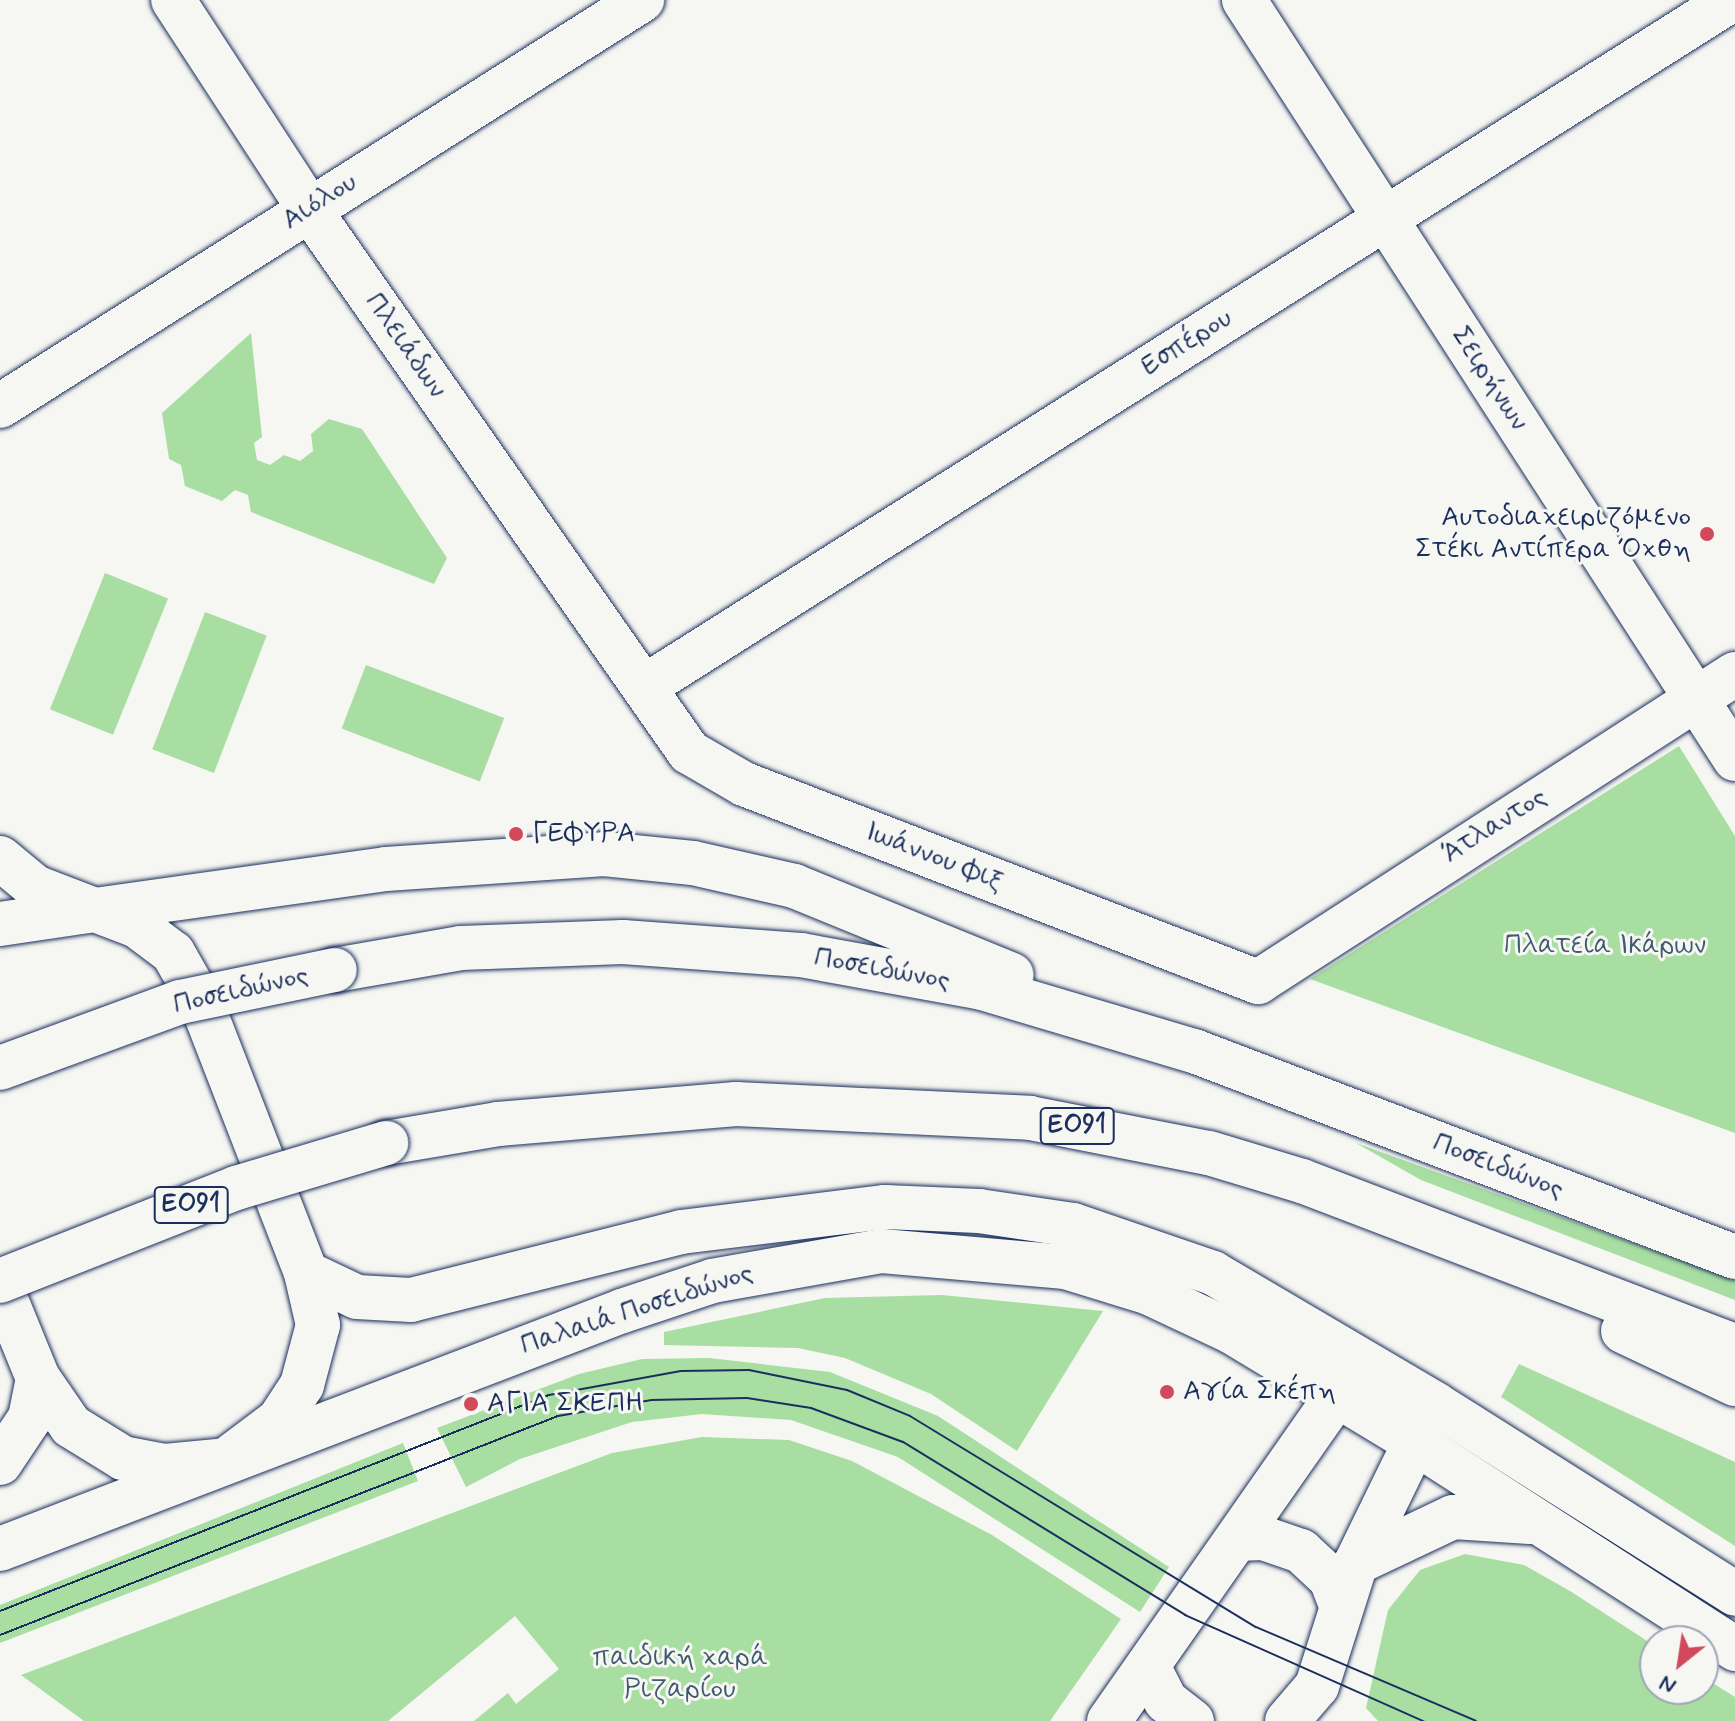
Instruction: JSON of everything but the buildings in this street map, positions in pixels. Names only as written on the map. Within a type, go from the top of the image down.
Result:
[{"type":"main road","name":"Πλειάδων","points":[[173,0],[309,209],[644,687]]},
{"type":"main road","name":"Αιόλου","points":[[0,406],[642,0]]},
{"type":"main road","name":"Σειρήνων","points":[[1244,0],[1735,759]]},
{"type":"main road","name":"Εσπέρου","points":[[644,687],[1731,0]]},
{"type":"main road","name":"Άτλαντος","points":[[1258,982],[1735,674]]},
{"type":"main road","name":"Ιωάννου Φιξ","points":[[644,687],[689,752],[744,784],[1258,982]]},
{"type":"main road","points":[[0,924],[516,858],[604,854],[693,863],[794,886],[1266,1079]]},
{"type":"main road","points":[[0,858],[35,887],[157,938],[201,1002],[306,1273],[318,1325],[302,1385],[279,1420],[226,1460],[165,1466],[114,1454],[71,1426],[38,1378],[0,1283]]},
{"type":"main road","name":"Ποσειδώνος","points":[[0,1068],[180,1002],[335,970],[516,943],[742,948],[1037,1002],[1266,1079],[1735,1257]]},
{"type":"main road","name":"ΕΟ91","points":[[0,1283],[236,1188],[386,1143],[625,1112],[832,1104],[1030,1118],[1302,1181],[1735,1346]]},
{"type":"main road","points":[[1302,1181],[1735,1384]]},
{"type":"main road","name":"Παλαιά Ποσειδώνος","points":[[306,1273],[357,1297],[411,1300],[681,1232],[885,1207],[979,1211],[1073,1225],[1166,1253],[1364,1358],[1735,1594]]},
{"type":"main road","name":"Παλαιά Ποσειδώνος","points":[[0,1549],[226,1460],[712,1281],[882,1251],[1065,1267],[1147,1292],[1338,1396],[1411,1440],[1735,1649]]},
{"type":"main road","points":[[1109,1721],[1364,1358]]},
{"type":"main road","points":[[0,1463],[30,1418],[38,1378]]},
{"type":"main road","points":[[1287,1721],[1326,1704],[1348,1582],[1411,1440],[1435,1404]]},
{"type":"main road","points":[[1238,1539],[1263,1538],[1301,1551],[1331,1579],[1348,1582],[1453,1517],[1540,1524]]},
{"type":"main road","points":[[1148,1666],[1166,1701],[1192,1721]]},
{"type":"green space","points":[[251,333],[262,437],[254,443],[257,460],[270,465],[284,455],[300,461],[313,451],[311,434],[329,419],[362,429],[447,558],[434,584],[251,512],[248,495],[235,490],[222,501],[185,486],[181,465],[169,459],[162,413]]},
{"type":"green space","points":[[105,573],[168,598],[113,735],[50,709]]},
{"type":"green space","points":[[205,612],[267,636],[214,773],[152,749]]},
{"type":"green space","points":[[366,665],[504,718],[480,782],[342,728]]},
{"type":"green space","name":"Πλατεία Ικάρων","points":[[1679,746],[1735,836],[1735,1133],[1310,979]]},
{"type":"green space","points":[[1356,1143],[1735,1280],[1735,1300],[1421,1180]]},
{"type":"green space","points":[[942,1295],[1103,1311],[1017,1451],[931,1394],[845,1358],[798,1348],[664,1345],[664,1332],[825,1298]]},
{"type":"green space","points":[[709,1358],[830,1372],[938,1416],[1169,1567],[1140,1612],[898,1457],[791,1420],[702,1414],[632,1422],[520,1459],[466,1487],[437,1428],[579,1374],[642,1359]]},
{"type":"green space","points":[[1519,1364],[1735,1462],[1735,1546],[1501,1397]]},
{"type":"green space","name":"παιδική χαρά Ριζαρίου","points":[[702,1437],[789,1440],[852,1461],[992,1535],[1121,1619],[1050,1721],[474,1721],[508,1693],[516,1704],[559,1669],[515,1616],[388,1721],[84,1721],[21,1675],[612,1453]]},
{"type":"green space","points":[[403,1443],[418,1481],[0,1643],[0,1605]]},
{"type":"green space","points":[[1465,1554],[1524,1565],[1639,1636],[1639,1705],[1719,1705],[1719,1687],[1735,1697],[1735,1721],[1378,1721],[1366,1708],[1388,1610],[1420,1570]]},
{"type":"tram line","points":[[0,1611],[549,1395],[681,1371],[749,1370],[847,1390],[910,1416],[1256,1627],[1476,1721]]},
{"type":"tram line","points":[[0,1635],[558,1416],[652,1400],[747,1398],[811,1408],[903,1442],[1185,1615],[1423,1721]]},
{"type":"place","name":"Αυτοδιαχειριζόμενο Στέκι Αντίπερα Όχθη","points":[[1707,534]]},
{"type":"place","name":"ΓΕΦΥΡΑ","points":[[516,834]]},
{"type":"place","name":"Αγία Σκέπη","points":[[1167,1392]]},
{"type":"place","name":"ΑΓΙΑ ΣΚΕΠΗ","points":[[471,1404]]}]
